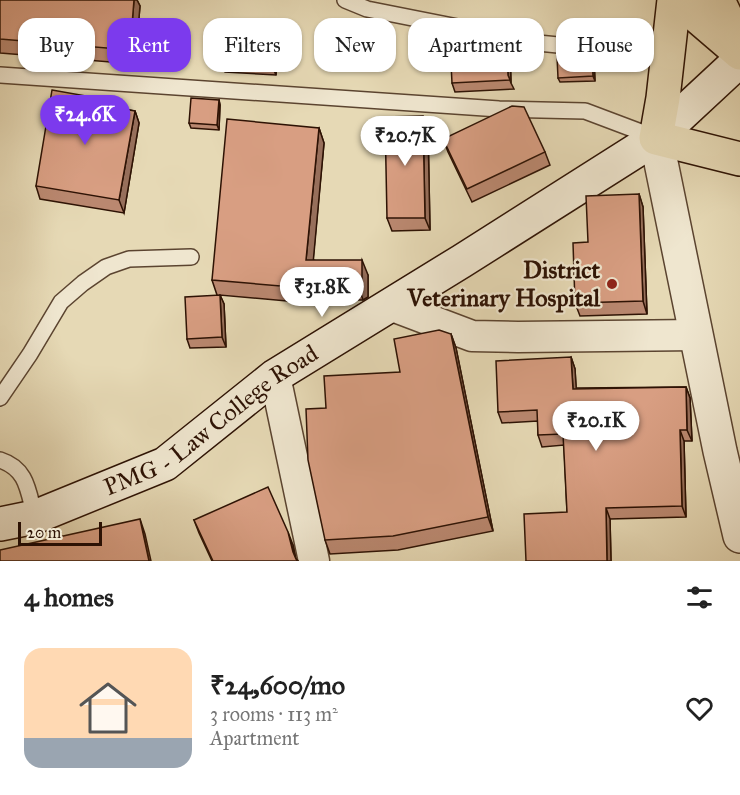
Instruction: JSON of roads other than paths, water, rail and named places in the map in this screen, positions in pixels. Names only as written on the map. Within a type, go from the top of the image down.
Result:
[{"type":"main road","points":[[674,0],[656,138],[720,451],[740,536]]},
{"type":"main road","points":[[683,0],[691,11],[740,53]]},
{"type":"main road","points":[[718,0],[740,48]]},
{"type":"main road","name":"PMG - Law College Road","points":[[0,524],[35,518],[165,464],[275,376],[656,138],[740,60]]},
{"type":"main road","points":[[656,138],[740,159]]},
{"type":"main road","points":[[732,561],[740,551]]},
{"type":"street","points":[[390,305],[472,336],[697,335]]},
{"type":"street","points":[[275,376],[314,561]]},
{"type":"lane","points":[[345,0],[367,9],[538,43],[668,56]]},
{"type":"lane","points":[[0,75],[499,109],[585,111],[656,138]]},
{"type":"lane","points":[[0,398],[61,302],[83,283],[106,267],[129,258],[191,257]]},
{"type":"lane","points":[[0,460],[13,464],[25,478],[35,518]]},
{"type":"place","name":"District Veterinary Hospital","points":[[612,284]]}]
